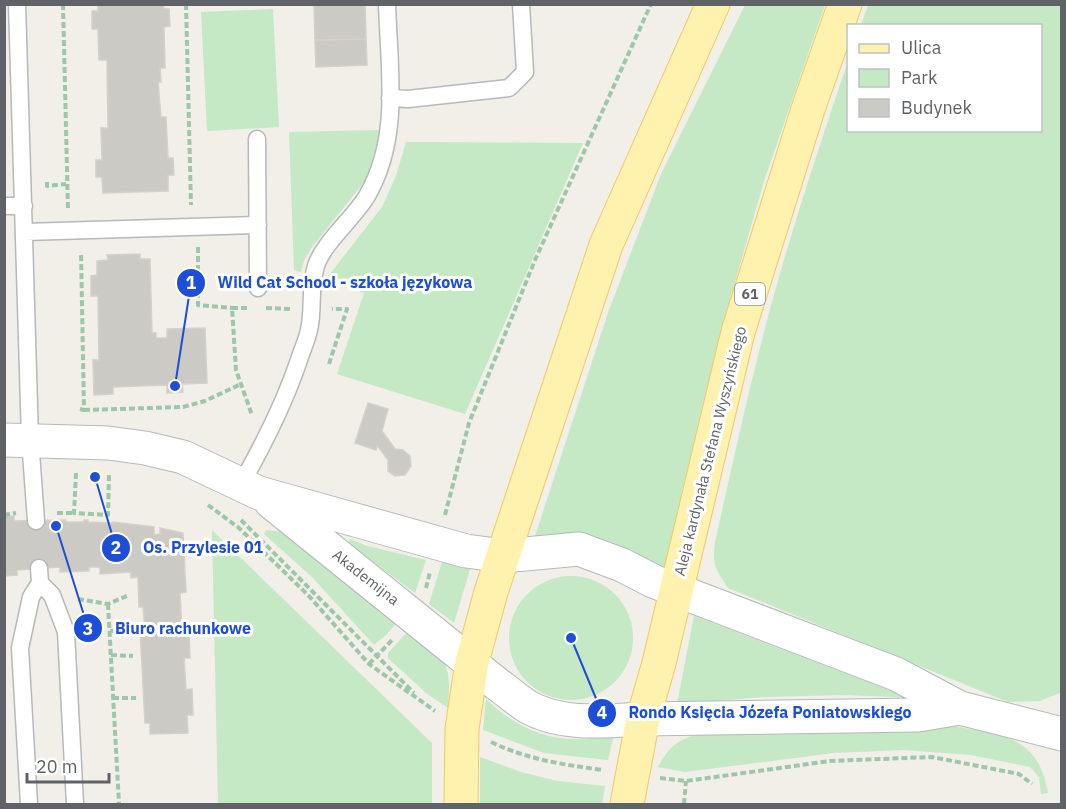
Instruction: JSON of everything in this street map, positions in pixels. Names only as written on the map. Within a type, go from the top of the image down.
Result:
[{"type":"main road","points":[[461,801],[462,729],[472,662],[482,621],[606,245],[713,4]]},
{"type":"main road","name":"Aleja kardynała Stefana Wyszyńskiego","points":[[676,590],[738,332],[809,106],[844,4]]},
{"type":"main road","name":"61","points":[[630,789],[643,719],[676,590]]},
{"type":"street","name":"Akademijna","points":[[21,429],[145,448],[183,457],[246,498],[472,662]]},
{"type":"street","name":"Akademijna","points":[[246,498],[466,551],[504,556]]},
{"type":"street","points":[[504,556],[579,549],[622,565],[676,590],[896,674],[960,708],[1062,734]]},
{"type":"street","points":[[472,662],[528,707],[557,718],[600,721],[918,715],[960,708]]},
{"type":"lane","points":[[17,4],[25,232],[21,429],[36,521]]},
{"type":"lane","points":[[246,498],[264,442],[289,390],[309,330],[311,285],[317,262],[363,202],[386,154],[390,119],[387,4]]},
{"type":"lane","points":[[390,98],[408,99],[509,88],[525,72],[521,4]]},
{"type":"lane","points":[[257,139],[258,288]]},
{"type":"lane","points":[[4,206],[24,206]]},
{"type":"lane","points":[[25,232],[258,225]]},
{"type":"lane","points":[[29,804],[20,648],[31,597],[40,576],[52,595],[66,633],[75,804]]},
{"type":"path","points":[[63,4],[68,210],[79,210]]},
{"type":"path","points":[[180,207],[191,207],[186,4]]},
{"type":"path","points":[[438,543],[469,423],[535,260],[651,4]]},
{"type":"path","points":[[198,226],[198,305],[250,308]]},
{"type":"path","points":[[81,246],[84,410]]},
{"type":"path","points":[[232,308],[236,370],[264,442]]},
{"type":"path","points":[[259,308],[347,309],[329,363]]},
{"type":"path","points":[[21,429],[84,410],[183,407],[205,401],[241,384]]},
{"type":"path","points":[[76,473],[74,513],[108,515],[110,475]]},
{"type":"path","points":[[201,499],[239,528],[308,595],[369,664],[420,700],[378,655],[245,525],[246,498]]},
{"type":"path","points":[[119,804],[108,604],[129,595]]},
{"type":"path","points":[[110,631],[130,630]]},
{"type":"path","points":[[111,655],[134,656]]},
{"type":"path","points":[[113,698],[136,698]]},
{"type":"path","points":[[462,729],[512,752],[630,789],[831,761],[932,757],[1019,774],[1032,784]]},
{"type":"path","points":[[684,804],[686,781]]},
{"type":"green space","points":[[745,5],[825,5],[764,181],[719,338],[663,573],[629,551],[601,538],[577,535],[534,539],[609,310],[661,174]]},
{"type":"green space","points":[[868,5],[1061,5],[1062,692],[1040,701],[1008,702],[728,588],[715,566],[715,542],[761,343],[795,222],[847,64],[847,132],[1042,132],[1042,24],[861,24]]},
{"type":"green space","points":[[273,9],[279,127],[207,131],[201,12]]},
{"type":"green space","points":[[380,130],[365,181],[312,247],[301,272],[294,270],[289,132]]},
{"type":"green space","points":[[406,142],[583,143],[465,414],[337,374],[364,293],[326,279],[382,207],[396,176]]},
{"type":"green space","points":[[212,530],[432,743],[432,804],[218,804]]},
{"type":"green space","points":[[266,530],[284,532],[398,621],[374,645],[312,577],[264,534]]},
{"type":"green space","points":[[350,539],[367,546],[426,560],[415,593],[348,543]]},
{"type":"green space","points":[[442,562],[471,566],[454,623],[429,604]]},
{"type":"green space","points":[[571,576],[595,580],[615,594],[629,614],[633,638],[629,662],[615,682],[595,696],[571,700],[547,696],[527,682],[513,662],[509,638],[513,614],[527,594],[547,580]]},
{"type":"green space","points":[[694,616],[879,686],[919,698],[846,695],[765,697],[677,704]]},
{"type":"green space","points":[[410,629],[444,662],[449,679],[448,708],[426,693],[388,658],[388,653]]},
{"type":"green space","points":[[486,699],[514,721],[545,735],[578,739],[614,734],[608,760],[544,753],[483,730]]},
{"type":"green space","points":[[954,726],[1003,736],[1027,749],[1036,759],[1048,793],[1041,794],[1039,777],[1030,767],[971,755],[904,750],[834,753],[685,772],[658,767],[676,744],[690,737],[708,733]]},
{"type":"green space","points":[[480,757],[521,772],[557,781],[605,786],[602,804],[480,804]]},
{"type":"building","points":[[98,4],[163,4],[164,9],[169,9],[170,26],[164,27],[165,68],[160,68],[161,82],[158,82],[161,117],[166,117],[168,158],[173,158],[174,175],[168,175],[168,191],[103,193],[102,177],[96,177],[96,160],[102,160],[101,128],[108,128],[107,60],[99,60],[98,29],[92,29],[92,11],[98,11]]},
{"type":"building","points":[[314,4],[365,4],[366,39],[315,40]]},
{"type":"building","points":[[366,39],[367,65],[316,67],[315,40]]},
{"type":"building","points":[[140,254],[140,259],[150,259],[152,333],[156,333],[156,338],[167,338],[167,329],[205,328],[207,383],[182,384],[183,392],[167,393],[167,385],[113,387],[113,394],[94,395],[93,360],[99,360],[98,296],[91,296],[91,276],[97,275],[97,261],[108,260],[107,255]]},
{"type":"building","points":[[368,403],[388,409],[382,431],[395,449],[403,450],[410,456],[411,466],[405,475],[395,476],[388,471],[388,460],[377,445],[376,450],[355,443]]},
{"type":"building","points":[[4,516],[14,516],[14,521],[84,522],[88,520],[88,522],[113,522],[154,527],[154,535],[160,534],[160,528],[183,533],[186,592],[180,593],[182,632],[189,632],[190,658],[184,658],[186,690],[192,689],[193,715],[187,715],[188,733],[150,734],[150,723],[145,723],[140,629],[145,629],[143,607],[139,607],[138,577],[131,578],[131,572],[100,574],[100,567],[89,567],[89,571],[60,572],[60,567],[17,570],[17,575],[4,576]]},
{"type":"place","name":"Wild Cat School - szkoła językowa","points":[[175,386]]},
{"type":"place","name":"Os. Przylesie 01","points":[[95,477]]},
{"type":"place","name":"Biuro rachunkowe","points":[[56,526]]},
{"type":"place","name":"Rondo Księcia Józefa Poniatowskiego","points":[[571,638]]}]
